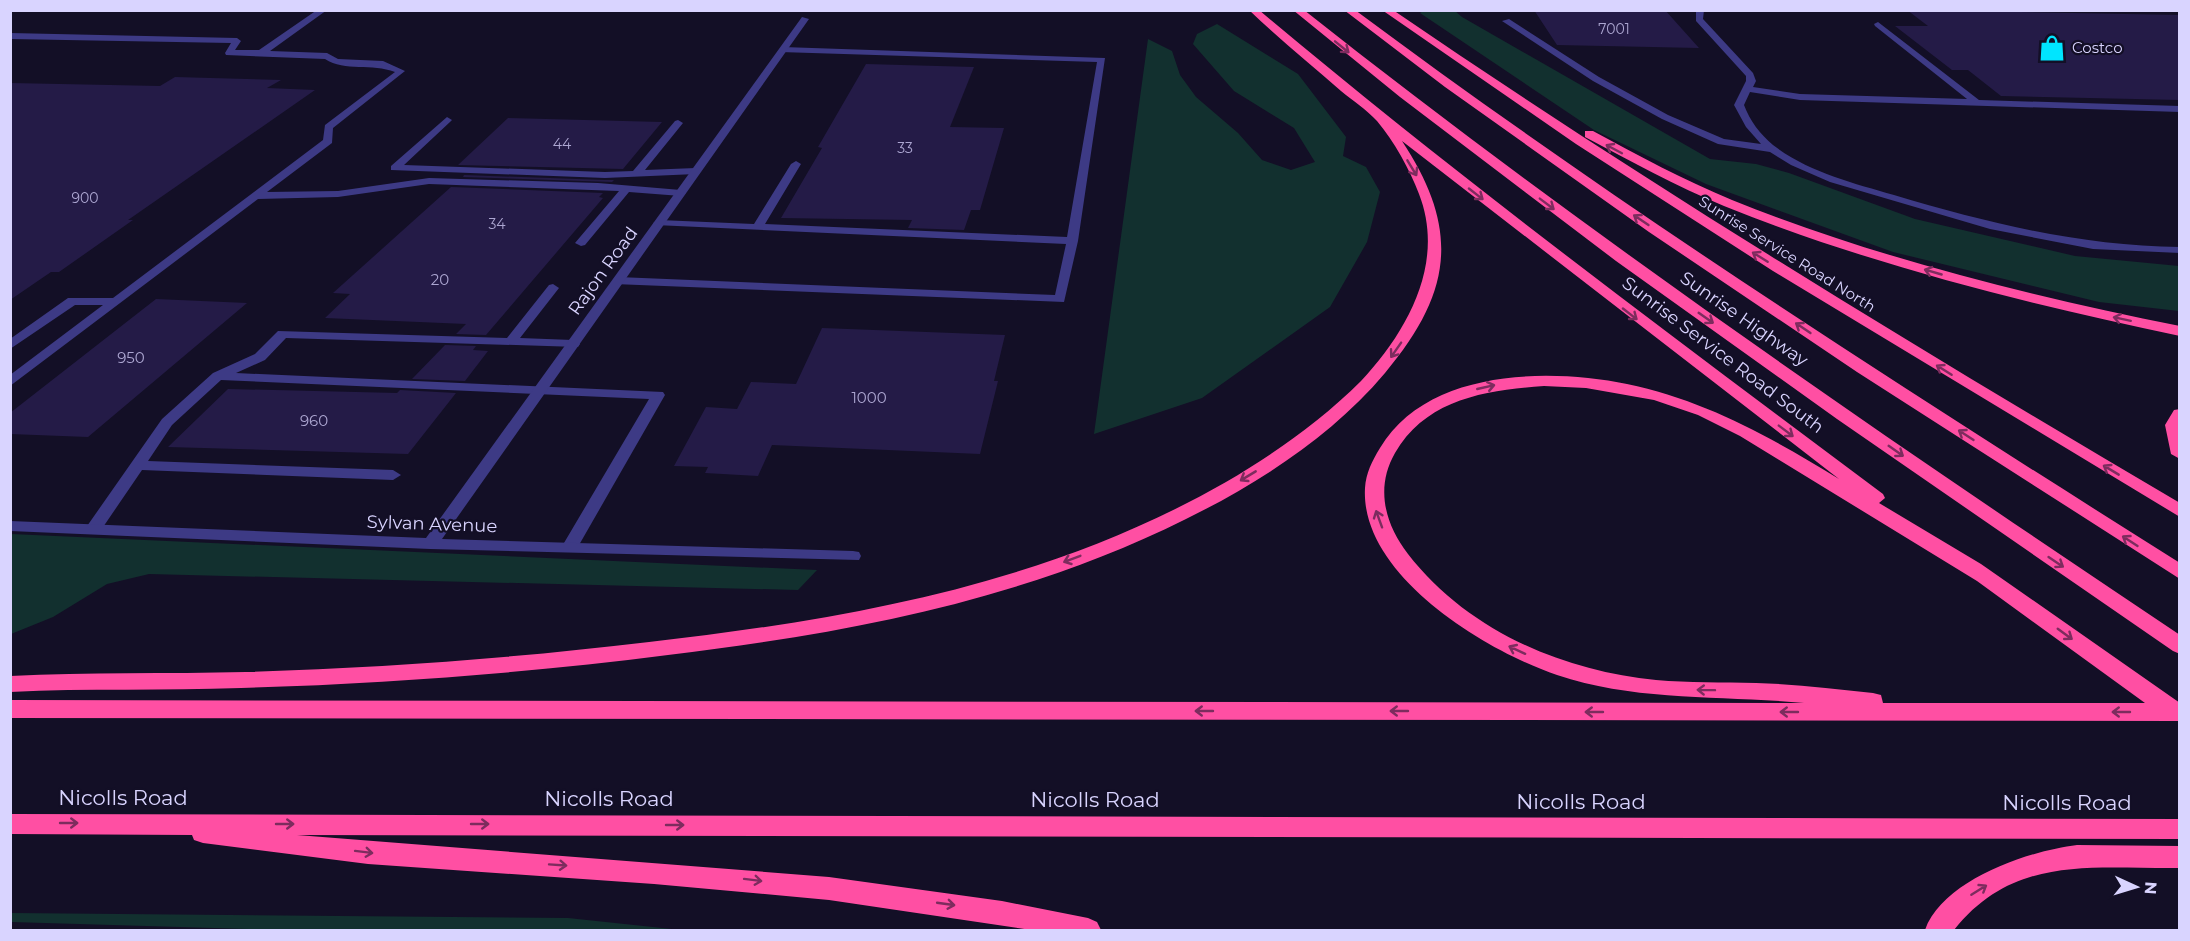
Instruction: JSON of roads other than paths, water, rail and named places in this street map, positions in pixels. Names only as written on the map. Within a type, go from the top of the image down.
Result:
[{"type":"highway","name":"Sunrise Service Road South","points":[[1253,10],[1381,118],[1647,326],[1983,576],[2180,714]]},
{"type":"highway","name":"Sunrise Highway","points":[[1297,10],[1556,210],[1798,383],[2180,646]]},
{"type":"highway","name":"Sunrise Highway","points":[[1348,10],[1503,124],[1708,265],[2180,572]]},
{"type":"highway","name":"Sunrise Service Road North","points":[[1386,10],[1562,131],[1740,244],[1956,378],[2180,511]]},
{"type":"highway","points":[[1422,35],[1483,67],[1607,146],[1743,208],[1882,257],[1991,288],[2180,331]]},
{"type":"highway","points":[[10,684],[355,676],[542,662],[704,643],[790,631],[919,607],[990,588],[1111,545],[1223,491],[1305,439],[1365,386],[1389,361],[1407,335],[1419,310],[1433,261],[1433,215],[1417,175],[1381,118]]},
{"type":"highway","points":[[1983,576],[1752,433],[1694,406],[1624,387],[1555,381],[1494,385],[1470,391],[1438,404],[1408,422],[1393,437],[1376,473],[1374,496],[1377,516],[1389,542],[1412,574],[1461,618],[1496,640],[1532,657],[1567,670],[1639,687],[1760,691],[1995,712]]},
{"type":"highway","points":[[2180,414],[2174,425],[2180,454]]},
{"type":"highway","points":[[10,709],[2180,714]]},
{"type":"highway","points":[[118,823],[389,855],[713,876],[998,911],[1088,930]]},
{"type":"highway","name":"Nicolls Road","points":[[10,824],[2180,829]]},
{"type":"highway","points":[[1938,930],[1952,910],[1976,891],[2004,875],[2037,864],[2074,856],[2173,857]]},
{"type":"street","points":[[261,53],[323,10]]},
{"type":"street","points":[[1700,10],[1700,20],[1750,75],[1752,81],[1740,99],[1742,114],[1773,149],[1796,164],[1858,188],[1957,217],[2091,246],[2132,250],[2180,250]]},
{"type":"street","name":"Rajon Road","points":[[430,544],[805,19]]},
{"type":"street","points":[[1506,21],[1596,79],[1665,117],[1722,142],[1773,149]]},
{"type":"street","points":[[1878,24],[1978,104]]},
{"type":"street","points":[[10,36],[237,41],[229,53],[327,56],[336,62],[382,64],[401,71],[328,127],[328,141],[10,382]]},
{"type":"street","points":[[618,281],[1060,299],[1102,60],[783,50]]},
{"type":"street","points":[[1747,89],[1800,97],[2180,109]]},
{"type":"street","points":[[447,120],[395,168],[605,175],[696,171]]},
{"type":"street","points":[[637,173],[678,123]]},
{"type":"street","points":[[758,227],[796,164]]},
{"type":"street","points":[[256,196],[319,196],[429,181],[681,193]]},
{"type":"street","points":[[581,243],[626,189]]},
{"type":"street","points":[[659,223],[1072,241]]},
{"type":"street","points":[[510,342],[553,288]]},
{"type":"street","points":[[10,345],[72,301],[116,302]]},
{"type":"street","points":[[93,529],[167,422],[218,376],[260,357],[284,334],[573,344]]},
{"type":"street","points":[[218,376],[541,388],[658,395],[568,548]]},
{"type":"street","points":[[137,465],[393,475]]},
{"type":"street","name":"Sylvan Avenue","points":[[10,526],[430,544],[853,556]]},
{"type":"place","name":"Costco","points":[[2052,48]]}]
